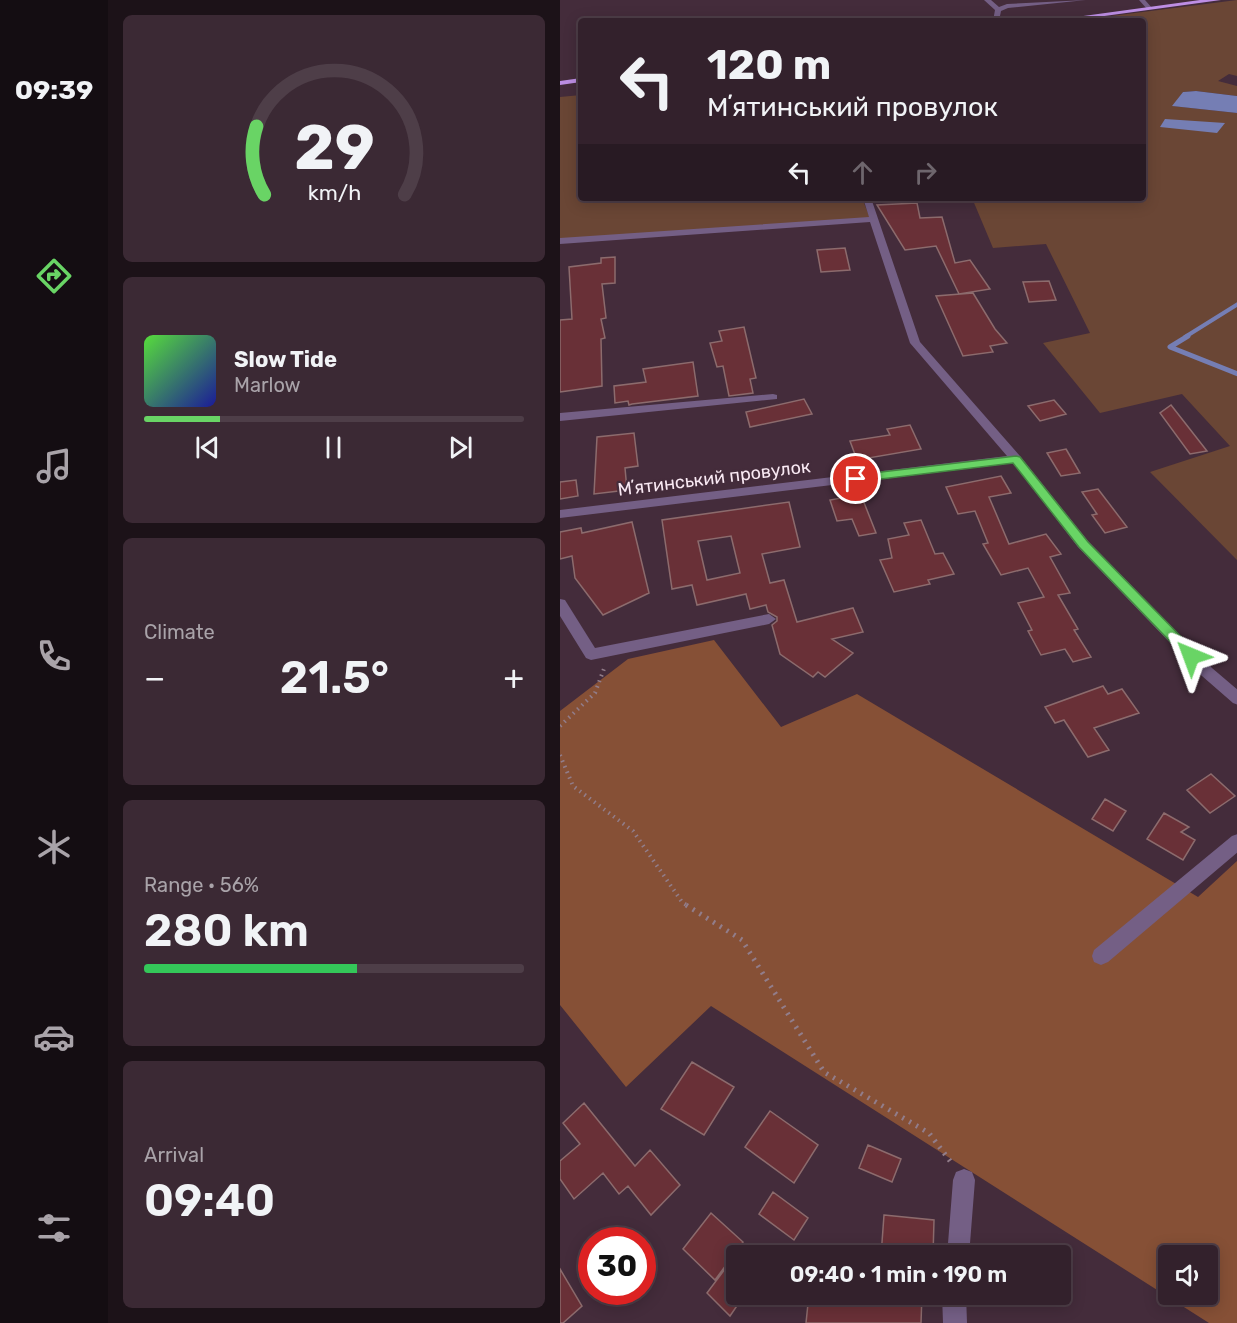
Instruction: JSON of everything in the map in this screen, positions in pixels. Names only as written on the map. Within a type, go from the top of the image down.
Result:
[{"type":"highway","points":[[1076,18],[1217,0]]},
{"type":"highway","points":[[560,83],[578,80]]},
{"type":"street","points":[[987,0],[998,10]]},
{"type":"street","points":[[998,10],[1007,6],[1083,0]]},
{"type":"street","points":[[1142,0],[1149,9]]},
{"type":"street","points":[[997,18],[998,10]]},
{"type":"street","points":[[868,201],[915,343],[1016,459],[1083,544],[1207,672],[1238,699]]},
{"type":"street","points":[[560,241],[875,219]]},
{"type":"street","points":[[560,417],[773,397]]},
{"type":"street","name":"Мʼятинський провулок","points":[[560,514],[1016,459]]},
{"type":"street","points":[[560,604],[591,654],[769,619]]},
{"type":"street","points":[[1101,956],[1238,841]]},
{"type":"street","points":[[959,1245],[964,1180]]},
{"type":"street","points":[[954,1305],[955,1323]]},
{"type":"path","points":[[560,726],[594,693],[612,650]]},
{"type":"path","points":[[560,755],[573,786],[633,831],[682,902],[742,940],[824,1072],[929,1133],[964,1180]]},
{"type":"shaded area","points":[[1237,0],[1237,76],[1229,74],[1218,81],[1237,86],[1237,96],[1196,91],[1183,92],[1173,106],[1237,113],[1237,560],[1150,472],[1230,446],[1182,394],[1100,413],[1043,343],[1090,333],[1046,244],[993,248],[973,201],[1146,201],[1146,18],[1096,18]]},
{"type":"shaded area","points":[[578,95],[578,201],[863,201],[870,218],[560,239],[560,97]]},
{"type":"shaded area","points":[[714,640],[781,727],[857,694],[1198,897],[1237,861],[1237,1323],[1209,1323],[1181,1305],[1218,1305],[1218,1245],[1158,1245],[1158,1291],[711,1006],[626,1087],[560,1005],[560,711],[628,659]]},
{"type":"water","points":[[1196,91],[1237,96],[1237,113],[1172,106],[1183,92]]},
{"type":"water","points":[[1165,119],[1225,123],[1217,133],[1160,127]]},
{"type":"building","points":[[917,203],[920,218],[942,217],[955,263],[970,260],[990,289],[959,294],[936,246],[905,250],[877,205]]},
{"type":"building","points":[[845,248],[850,270],[821,272],[817,250]]},
{"type":"building","points":[[615,257],[615,283],[602,284],[606,318],[601,319],[605,338],[601,339],[602,386],[560,392],[560,320],[572,319],[569,267],[601,263],[601,258]]},
{"type":"building","points":[[1049,281],[1056,300],[1029,302],[1023,282]]},
{"type":"building","points":[[973,293],[995,329],[1007,343],[990,346],[993,352],[963,356],[936,296]]},
{"type":"building","points":[[744,327],[756,378],[750,379],[753,393],[729,396],[723,366],[717,367],[710,343],[722,341],[719,331]]},
{"type":"building","points":[[693,362],[698,396],[629,405],[628,401],[615,403],[614,386],[646,382],[643,369]]},
{"type":"building","points":[[804,399],[812,414],[750,427],[746,412]]},
{"type":"building","points":[[1054,400],[1066,414],[1040,421],[1028,406]]},
{"type":"building","points":[[1171,405],[1207,451],[1190,454],[1160,413]]},
{"type":"building","points":[[910,425],[921,449],[857,460],[850,441],[890,435],[887,429]]},
{"type":"building","points":[[634,433],[638,466],[625,468],[627,490],[594,494],[597,437]]},
{"type":"building","points":[[1066,449],[1080,473],[1061,476],[1047,453]]},
{"type":"building","points":[[1001,476],[1011,493],[989,497],[1009,544],[1046,534],[1061,554],[1050,557],[1070,593],[1058,595],[1078,629],[1074,630],[1091,657],[1073,662],[1065,649],[1041,655],[1028,631],[1032,630],[1018,603],[1044,597],[1028,568],[1001,575],[983,544],[988,543],[975,511],[958,514],[946,487]]},
{"type":"building","points":[[576,480],[578,496],[560,499],[560,482]]},
{"type":"building","points":[[1098,489],[1127,527],[1105,533],[1092,515],[1097,514],[1082,492]]},
{"type":"building","points":[[852,496],[855,502],[863,500],[876,533],[859,536],[852,519],[837,521],[830,500]]},
{"type":"building","points":[[789,502],[800,547],[762,554],[770,583],[784,580],[797,622],[853,608],[863,632],[832,639],[853,653],[825,677],[818,672],[813,677],[780,654],[772,625],[777,621],[777,617],[768,612],[766,605],[750,609],[746,594],[697,605],[692,585],[672,589],[662,520]],"holes":[[[731,536],[740,573],[707,580],[698,541]]]},
{"type":"building","points":[[921,520],[935,554],[943,553],[954,574],[928,580],[930,584],[894,592],[880,560],[892,558],[888,539],[909,535],[904,523]]},
{"type":"building","points":[[632,522],[649,593],[603,615],[575,578],[572,556],[560,559],[560,532],[581,528],[582,533]]},
{"type":"building","points":[[1103,686],[1108,694],[1122,689],[1139,713],[1094,728],[1109,750],[1088,757],[1064,720],[1055,723],[1045,707]]},
{"type":"building","points":[[1211,774],[1235,796],[1210,813],[1187,790]]},
{"type":"building","points":[[1105,799],[1126,811],[1113,831],[1092,819]]},
{"type":"building","points":[[1164,813],[1189,827],[1181,832],[1195,840],[1183,860],[1147,839]]},
{"type":"building","points":[[692,1062],[734,1087],[704,1135],[661,1109]]},
{"type":"building","points":[[584,1103],[635,1166],[650,1150],[680,1185],[651,1215],[628,1186],[619,1194],[603,1173],[574,1199],[560,1179],[560,1161],[580,1144],[563,1123]]},
{"type":"building","points":[[770,1111],[818,1145],[794,1183],[745,1147]]},
{"type":"building","points":[[868,1145],[901,1159],[892,1182],[859,1168]]},
{"type":"building","points":[[773,1192],[808,1218],[794,1240],[759,1214]]},
{"type":"building","points":[[711,1213],[743,1242],[741,1245],[726,1245],[726,1265],[715,1280],[683,1249]]},
{"type":"building","points":[[884,1215],[934,1220],[933,1245],[882,1245]]},
{"type":"building","points":[[560,1269],[578,1299],[578,1305],[582,1306],[563,1323],[560,1323]]},
{"type":"building","points":[[725,1269],[726,1305],[738,1305],[730,1316],[707,1293]]},
{"type":"building","points":[[808,1305],[922,1305],[921,1323],[806,1323]]},
{"type":"waterway","points":[[1185,337],[1238,304]]},
{"type":"waterway","points":[[1188,336],[1170,347],[1238,374]]},
{"type":"route","points":[[856,479],[1016,459],[1083,544],[1191,656]]}]
